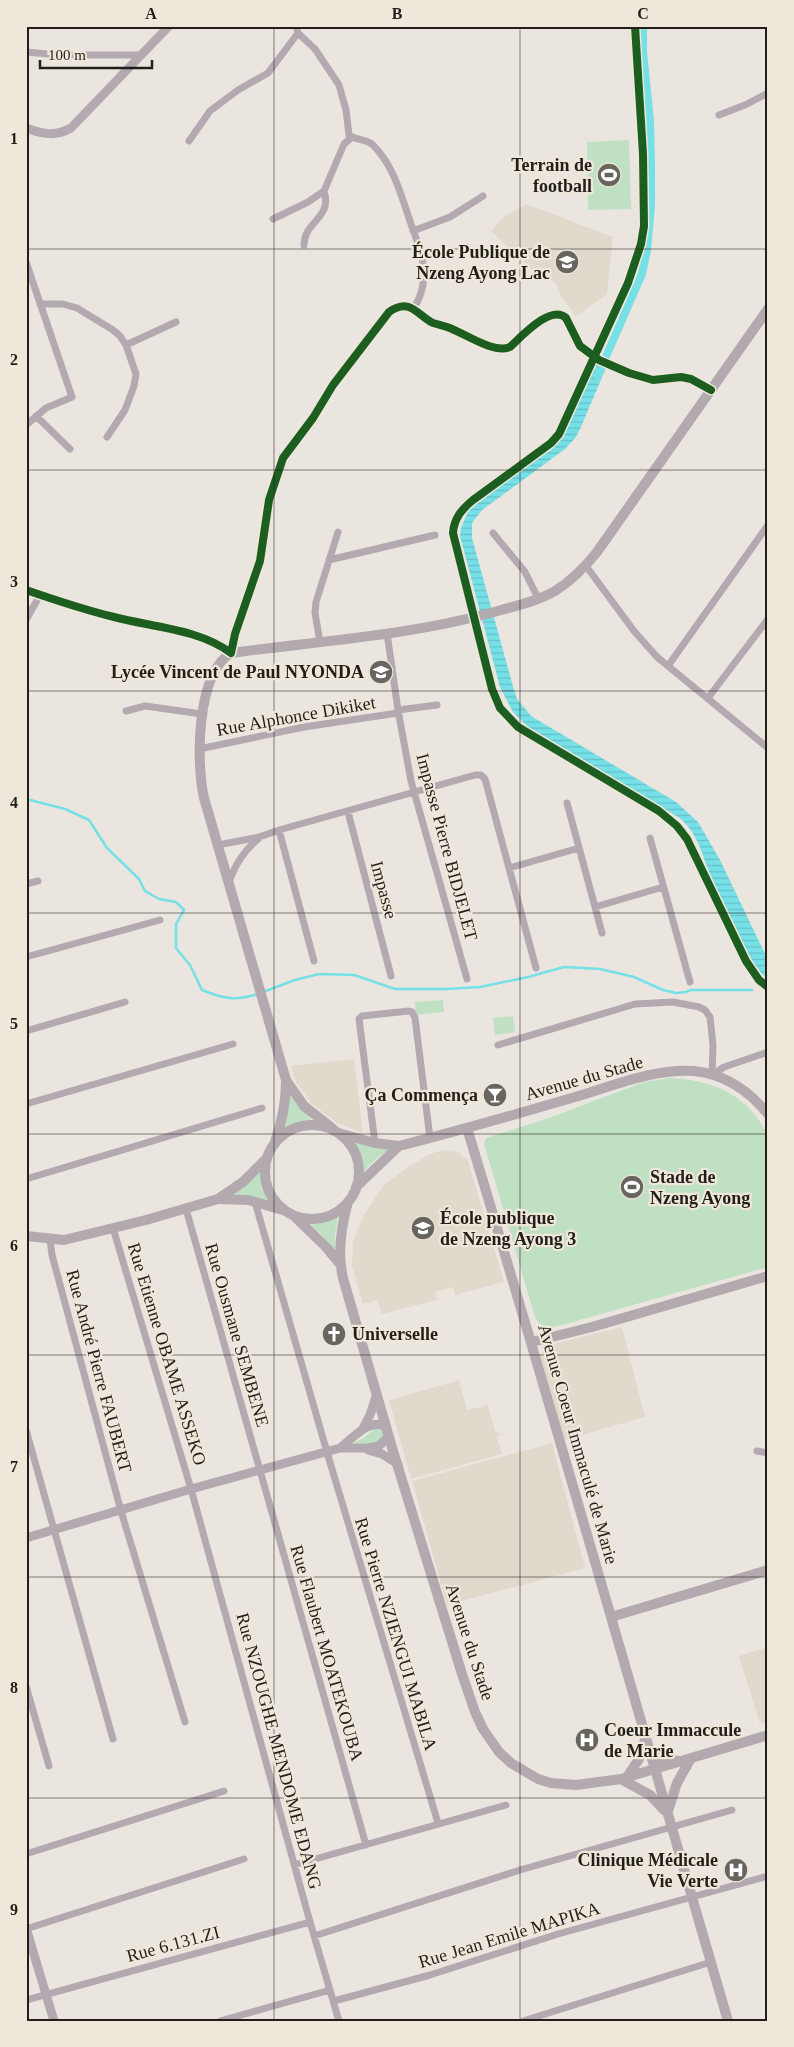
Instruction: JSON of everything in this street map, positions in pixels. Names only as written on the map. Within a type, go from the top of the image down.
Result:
[{"type":"main road","points":[[340,1264],[341,1237],[348,1202],[356,1187],[359,1172],[356,1157],[349,1143],[304,1106],[286,1080],[263,1003],[202,789],[199,749],[202,714],[213,676],[224,657],[231,653],[448,624],[496,611],[555,591],[586,566],[615,528],[768,309]]},
{"type":"main road","name":"Avenue du Stade","points":[[399,1146],[664,1073],[696,1071],[712,1074],[743,1089],[768,1114]]},
{"type":"main road","points":[[286,1080],[285,1103],[281,1123],[268,1157],[265,1172],[268,1186],[275,1200],[326,1247],[340,1264]]},
{"type":"main road","points":[[273,1146],[282,1136],[293,1129],[306,1125],[319,1125],[375,1143],[399,1146]]},
{"type":"main road","name":"Avenue Coeur Immaculé de Marie","points":[[467,1128],[532,1342],[728,2021]]},
{"type":"main road","points":[[356,1187],[399,1146]]},
{"type":"main road","points":[[218,1199],[243,1182],[268,1157]]},
{"type":"main road","points":[[26,1236],[64,1240],[218,1199],[232,1198],[255,1202],[307,1218],[322,1218],[336,1212],[348,1202]]},
{"type":"main road","name":"Avenue du Stade","points":[[340,1264],[388,1432],[475,1712],[491,1742],[499,1752],[511,1763],[538,1779],[557,1784],[576,1785],[624,1778],[768,1735]]},
{"type":"main road","points":[[532,1342],[592,1327],[768,1276]]},
{"type":"main road","points":[[611,1617],[768,1570]]},
{"type":"main road","points":[[647,1742],[662,1759],[686,1761],[676,1783],[668,1814],[650,1795],[624,1778],[639,1759],[647,1742]]},
{"type":"street","points":[[26,128],[51,134],[62,133],[70,128],[169,26]]},
{"type":"street","points":[[635,26],[634,44],[642,110],[643,235],[633,270],[597,359],[555,439],[461,510],[457,516],[453,533],[476,617],[492,690],[500,708],[518,727],[659,811],[677,826],[687,839],[752,971],[768,988]]},
{"type":"street","points":[[189,142],[210,111],[238,90],[268,73],[297,30],[315,49],[339,85],[344,102],[348,134],[370,142],[387,162],[395,177],[420,250],[425,276],[423,289],[414,308]]},
{"type":"street","points":[[26,52],[58,55],[142,55]]},
{"type":"street","points":[[719,115],[746,105],[768,93]]},
{"type":"street","points":[[273,219],[308,202],[324,191],[344,144],[352,137]]},
{"type":"street","points":[[304,245],[307,232],[325,209],[326,197],[324,191]]},
{"type":"street","points":[[413,231],[450,217],[483,196]]},
{"type":"street","points":[[26,425],[52,405],[72,397],[27,265]]},
{"type":"street","points":[[40,304],[63,304],[77,308],[113,330],[126,345],[136,374],[134,386],[125,410],[107,437]]},
{"type":"street","points":[[26,590],[113,617],[217,642],[231,653],[235,634],[260,561],[266,512],[272,489],[286,452],[313,418],[332,385],[389,312],[399,306],[414,308],[432,322],[502,349],[510,347],[538,323],[556,313],[564,316],[582,348],[597,359],[653,380],[680,377],[691,379],[711,390]]},
{"type":"street","points":[[126,345],[176,322]]},
{"type":"street","points":[[36,416],[70,449]]},
{"type":"street","points":[[668,666],[768,525]]},
{"type":"street","points":[[320,642],[315,613],[316,602],[338,532]]},
{"type":"street","points":[[493,533],[525,572],[538,598]]},
{"type":"street","points":[[329,560],[435,535]]},
{"type":"street","points":[[586,566],[634,631],[657,657],[768,748]]},
{"type":"street","points":[[26,620],[40,595]]},
{"type":"street","points":[[708,698],[768,620]]},
{"type":"street","name":"Impasse Pierre BIDJELET","points":[[387,633],[398,712],[414,793],[467,979]]},
{"type":"street","name":"Rue Alphonce Dikiket","points":[[199,749],[304,727],[436,705]]},
{"type":"street","points":[[126,711],[145,706],[202,714]]},
{"type":"street","points":[[218,845],[259,838],[279,830],[475,775],[481,775],[485,779],[536,968]]},
{"type":"street","points":[[567,803],[602,933]]},
{"type":"street","name":"Impasse","points":[[348,812],[391,976]]},
{"type":"street","points":[[279,830],[314,961]]},
{"type":"street","points":[[228,883],[238,860],[247,848],[259,838]]},
{"type":"street","points":[[650,838],[690,982]]},
{"type":"street","points":[[509,868],[579,848]]},
{"type":"street","points":[[26,884],[38,881]]},
{"type":"street","points":[[595,907],[663,887]]},
{"type":"street","points":[[26,958],[160,920]]},
{"type":"street","points":[[26,1031],[125,1002]]},
{"type":"street","points":[[498,1045],[635,1004],[674,1002],[699,1007],[705,1010],[710,1017],[713,1045],[712,1074]]},
{"type":"street","points":[[375,1143],[359,1019],[362,1016],[409,1011],[412,1012],[414,1018],[430,1138]]},
{"type":"street","points":[[26,1104],[233,1044]]},
{"type":"street","points":[[712,1074],[724,1067],[768,1052]]},
{"type":"street","points":[[26,1179],[262,1108]]},
{"type":"street","name":"Rue Pierre NZIENGUI MABILA","points":[[255,1202],[438,1824]]},
{"type":"street","name":"Rue Ousmane SEMBENE","points":[[186,1209],[259,1470]]},
{"type":"street","name":"Rue Etienne OBAME ASSEKO","points":[[114,1228],[191,1489]]},
{"type":"street","name":"Rue André Pierre FAUBERT","points":[[50,1239],[52,1255],[122,1510],[185,1722]]},
{"type":"street","points":[[360,1432],[370,1415],[377,1394]]},
{"type":"street","points":[[26,1538],[191,1489],[340,1448],[379,1446],[388,1432],[379,1424],[373,1424],[340,1448]]},
{"type":"street","points":[[26,1430],[113,1739]]},
{"type":"street","points":[[361,1448],[382,1454],[398,1464]]},
{"type":"street","points":[[757,1451],[768,1453]]},
{"type":"street","name":"Rue Flaubert MOATEKOUBA","points":[[259,1470],[366,1845]]},
{"type":"street","name":"Rue NZOUGHE MENDOME EDANG","points":[[191,1489],[294,1865],[339,2021]]},
{"type":"street","points":[[26,1686],[50,1766]]},
{"type":"street","points":[[26,1854],[224,1791]]},
{"type":"street","points":[[294,1865],[506,1805]]},
{"type":"street","points":[[314,1936],[520,1870],[732,1810]]},
{"type":"street","points":[[54,2021],[26,1929],[244,1859]]},
{"type":"street","name":"Rue Jean Emile MAPIKA","points":[[334,2001],[430,1975],[558,1934],[768,1876]]},
{"type":"street","name":"Rue 6.131.ZI","points":[[26,2000],[310,1922]]},
{"type":"street","points":[[523,2021],[711,1962]]},
{"type":"street","points":[[220,2021],[330,1990]]},
{"type":"shaded area","name":"École Publique de Nzeng Ayong Lac","points":[[526,204],[613,237],[607,294],[576,316],[562,298],[555,282],[539,276],[491,231],[502,218]]},
{"type":"shaded area","points":[[354,1059],[363,1133],[337,1123],[312,1104],[296,1082],[291,1066]]},
{"type":"shaded area","name":"École publique de Nzeng Ayong 3","points":[[442,1150],[459,1152],[468,1161],[504,1282],[455,1295],[453,1287],[435,1292],[437,1300],[382,1314],[378,1300],[363,1304],[352,1266],[353,1242],[363,1216],[384,1185],[406,1168],[430,1154]]},
{"type":"shaded area","points":[[622,1327],[645,1417],[564,1440],[540,1356],[545,1346]]},
{"type":"shaded area","points":[[459,1380],[467,1410],[488,1405],[495,1431],[500,1434],[497,1438],[502,1454],[411,1479],[389,1400]]},
{"type":"shaded area","points":[[552,1443],[585,1568],[447,1605],[412,1481]]},
{"type":"shaded area","points":[[768,1647],[768,1722],[760,1724],[739,1656]]},
{"type":"green space","name":"Terrain de football","points":[[629,140],[631,209],[588,210],[587,142]]},
{"type":"green space","points":[[443,1000],[444,1012],[416,1015],[415,1002]]},
{"type":"green space","points":[[513,1016],[515,1032],[495,1035],[493,1018]]},
{"type":"green space","name":"Stade de Nzeng Ayong","points":[[669,1078],[700,1082],[727,1092],[750,1110],[768,1136],[768,1267],[548,1329],[538,1322],[535,1317],[484,1144],[486,1138],[549,1118],[644,1082]]},
{"type":"green space","points":[[289,1094],[312,1121],[298,1123],[284,1129]]},
{"type":"green space","points":[[357,1142],[389,1150],[378,1157],[362,1173],[361,1162],[353,1146]]},
{"type":"green space","points":[[261,1171],[262,1189],[270,1202],[232,1194]]},
{"type":"green space","points":[[339,1214],[335,1233],[335,1253],[321,1234],[310,1225],[324,1222]]},
{"type":"green space","points":[[377,1427],[382,1428],[384,1439],[377,1443],[355,1444],[354,1442],[362,1439]]},
{"type":"water","points":[[596,364],[606,368],[576,437],[565,449],[482,510],[472,523],[472,538],[514,690],[517,699],[531,716],[676,802],[698,822],[720,860],[768,960],[768,980],[751,959],[734,928],[697,840],[684,822],[528,727],[513,712],[500,687],[460,536],[461,528],[469,509],[561,434]]},
{"type":"waterway","points":[[598,375],[642,274],[647,250],[651,206],[651,165],[650,121],[643,52],[643,26]]},
{"type":"waterway","points":[[26,799],[65,809],[89,820],[107,848],[139,879],[145,891],[159,899],[176,902],[184,910],[176,924],[176,948],[190,965],[202,990],[230,998],[243,998],[258,994]]},
{"type":"waterway","points":[[263,992],[295,980],[319,974],[354,975],[395,989],[446,989],[480,987],[564,967],[600,969],[634,977],[663,990],[676,993],[691,990],[752,990]]},
{"type":"cycle path","points":[[635,26],[643,154],[644,226],[641,244],[628,283],[559,434],[551,443],[469,503],[457,518],[453,533],[492,689],[500,708],[518,727],[659,811],[677,826],[687,839],[746,961],[759,980],[768,987]]},
{"type":"cycle path","points":[[26,590],[103,614],[190,634],[218,645],[231,653],[235,634],[260,561],[269,500],[283,458],[313,418],[333,385],[389,312],[402,306],[413,309],[433,323],[450,328],[481,343],[497,348],[510,347],[537,323],[553,315],[560,315],[566,318],[580,346],[599,360],[629,373],[653,380],[681,377],[691,379],[711,390]]},
{"type":"place","name":"Terrain de football","points":[[609,175]]},
{"type":"place","name":"École Publique de Nzeng Ayong Lac","points":[[567,262]]},
{"type":"place","name":"Lycée Vincent de Paul NYONDA","points":[[381,672]]},
{"type":"place","name":"Ça Commença","points":[[495,1095]]},
{"type":"place","name":"Stade de Nzeng Ayong","points":[[632,1187]]},
{"type":"place","name":"École publique de Nzeng Ayong 3","points":[[423,1228]]},
{"type":"place","name":"Universelle","points":[[334,1334]]},
{"type":"place","name":"Coeur Immaccule de Marie","points":[[587,1740]]},
{"type":"place","name":"Clinique Médicale Vie Verte","points":[[736,1870]]}]
